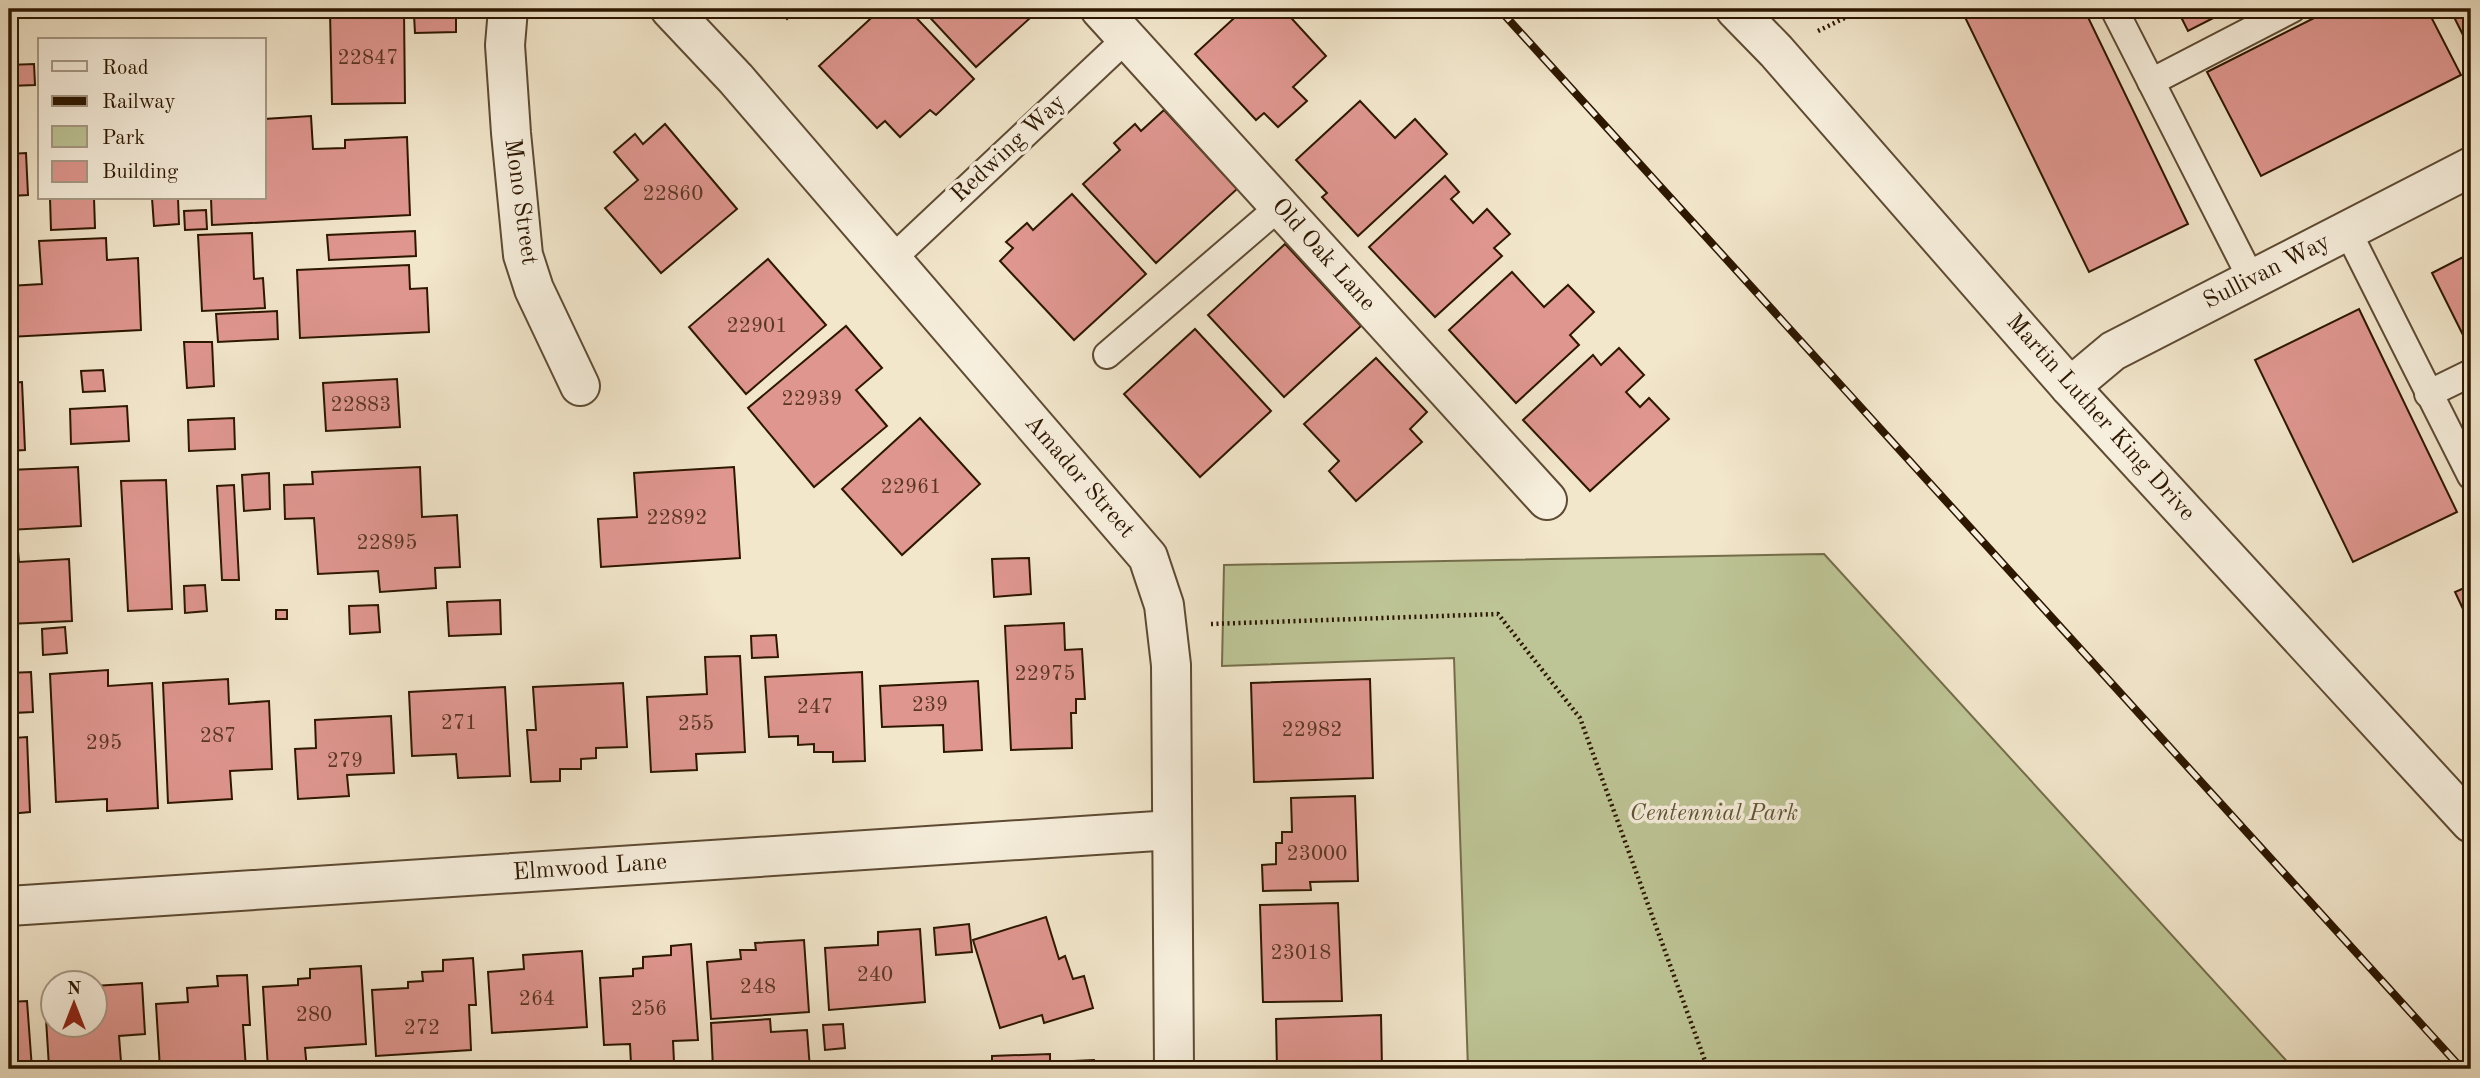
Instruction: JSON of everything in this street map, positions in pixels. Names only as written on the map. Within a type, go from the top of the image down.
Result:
[{"type":"street","name":"Mono Street","points":[[508,9],[505,45],[510,133],[523,255],[534,289],[580,386]]},
{"type":"street","name":"Amador Street","points":[[670,9],[736,79],[1148,557],[1164,605],[1171,665],[1174,1069]]},
{"type":"street","name":"Old Oak Lane","points":[[1100,9],[1548,500]]},
{"type":"street","name":"Martin Luther King Drive","points":[[1735,9],[1776,51],[2070,387],[2471,822]]},
{"type":"street","name":"Sullivan Way","points":[[2070,387],[2113,351],[2471,167]]},
{"type":"street","name":"Elmwood Lane","points":[[9,906],[1172,830]]},
{"type":"lane","points":[[2114,9],[2252,280]]},
{"type":"lane","points":[[2151,82],[2292,9]]},
{"type":"lane","name":"Redwing Way","points":[[891,260],[1127,38]]},
{"type":"lane","points":[[1107,355],[1279,207]]},
{"type":"lane","points":[[2347,230],[2471,476]]},
{"type":"lane","points":[[2428,394],[2471,373]]},
{"type":"path","points":[[1229,622],[1498,614],[1580,718],[1708,1069]]},
{"type":"green space","name":"Centennial Park","points":[[1824,554],[2294,1069],[1468,1069],[1454,658],[1222,666],[1224,565]]},
{"type":"building","points":[[778,9],[797,9],[787,19]]},
{"type":"building","points":[[881,9],[908,9],[974,79],[936,115],[930,110],[900,137],[885,121],[877,128],[819,66]]},
{"type":"building","points":[[922,9],[1040,9],[976,67]]},
{"type":"building","points":[[1244,9],[1283,9],[1326,56],[1293,87],[1307,101],[1278,127],[1264,113],[1256,120],[1195,54]]},
{"type":"building","points":[[1961,9],[2084,9],[2188,224],[2089,272]]},
{"type":"building","points":[[2177,9],[2231,9],[2188,31]]},
{"type":"building","points":[[2332,9],[2427,9],[2461,75],[2261,176],[2207,72]]},
{"type":"building","points":[[2450,9],[2471,9],[2471,51]]},
{"type":"building","points":[[404,11],[405,103],[332,104],[330,12]]},
{"type":"building","points":[[456,14],[456,32],[415,33],[414,15]]},
{"type":"building","points":[[34,64],[35,85],[9,86],[9,65]]},
{"type":"building","points":[[1360,101],[1395,138],[1415,119],[1447,154],[1358,236],[1322,197],[1327,193],[1296,160]]},
{"type":"building","points":[[1164,110],[1237,189],[1156,263],[1083,184],[1120,150],[1114,143],[1135,124],[1141,131]]},
{"type":"building","points":[[311,116],[313,149],[345,148],[345,140],[407,137],[410,215],[212,225],[211,200],[266,200],[266,119]]},
{"type":"building","points":[[665,124],[737,209],[661,273],[605,208],[638,180],[614,152],[635,134],[643,144]]},
{"type":"building","points":[[26,153],[28,195],[10,196],[9,205],[9,154]]},
{"type":"building","points":[[1445,176],[1459,192],[1451,199],[1473,223],[1487,209],[1510,234],[1494,248],[1502,256],[1435,317],[1369,247]]},
{"type":"building","points":[[1072,194],[1146,274],[1074,340],[1000,261],[1013,248],[1006,242],[1027,223],[1033,230]]},
{"type":"building","points":[[50,200],[94,200],[95,228],[51,230]]},
{"type":"building","points":[[152,200],[178,200],[179,224],[154,226]]},
{"type":"building","points":[[206,210],[207,229],[185,230],[184,211]]},
{"type":"building","points":[[415,231],[416,256],[329,260],[327,235]]},
{"type":"building","points":[[252,233],[254,279],[263,278],[265,308],[202,311],[198,235]]},
{"type":"building","points":[[106,238],[107,260],[138,258],[141,330],[9,337],[9,286],[42,284],[39,241]]},
{"type":"building","points":[[1285,244],[1361,326],[1284,397],[1208,315]]},
{"type":"building","points":[[2471,253],[2471,351],[2432,273]]},
{"type":"building","points":[[768,259],[826,325],[746,394],[689,327]]},
{"type":"building","points":[[409,265],[410,289],[427,288],[429,332],[300,338],[297,270]]},
{"type":"building","points":[[1512,272],[1544,307],[1568,285],[1594,312],[1570,335],[1579,345],[1516,403],[1449,330]]},
{"type":"building","points":[[2359,309],[2457,512],[2353,562],[2255,360]]},
{"type":"building","points":[[277,311],[278,339],[218,342],[216,314]]},
{"type":"building","points":[[846,326],[882,368],[856,390],[887,426],[814,487],[748,408]]},
{"type":"building","points":[[1195,329],[1271,411],[1200,477],[1124,394]]},
{"type":"building","points":[[184,342],[212,342],[214,386],[187,388]]},
{"type":"building","points":[[1619,348],[1644,375],[1626,392],[1640,407],[1649,398],[1669,419],[1590,491],[1523,420],[1593,355],[1601,365]]},
{"type":"building","points":[[1376,358],[1427,412],[1410,429],[1422,442],[1356,501],[1329,471],[1339,461],[1304,424]]},
{"type":"building","points":[[103,370],[105,391],[83,392],[81,371]]},
{"type":"building","points":[[397,379],[400,427],[326,431],[323,383]]},
{"type":"building","points":[[22,382],[25,450],[9,451],[9,383]]},
{"type":"building","points":[[127,406],[129,441],[71,444],[70,409]]},
{"type":"building","points":[[234,418],[235,449],[189,451],[188,420]]},
{"type":"building","points":[[920,418],[980,484],[902,555],[842,489]]},
{"type":"building","points":[[78,467],[81,526],[9,530],[9,470]]},
{"type":"building","points":[[420,467],[422,517],[457,515],[460,567],[435,568],[436,588],[380,592],[378,571],[318,574],[314,518],[285,519],[284,485],[313,484],[312,472]]},
{"type":"building","points":[[734,467],[740,558],[601,567],[598,519],[637,517],[634,473]]},
{"type":"building","points":[[269,473],[270,509],[244,511],[242,475]]},
{"type":"building","points":[[166,480],[172,609],[128,611],[121,481]]},
{"type":"building","points":[[234,485],[239,580],[222,580],[217,486]]},
{"type":"building","points":[[9,551],[18,551],[19,562],[69,559],[72,621],[9,624]]},
{"type":"building","points":[[1029,558],[1031,594],[994,597],[992,559]]},
{"type":"building","points":[[205,585],[207,611],[185,613],[184,586]]},
{"type":"building","points":[[2471,585],[2471,626],[2455,592]]},
{"type":"building","points":[[500,600],[501,634],[449,636],[447,602]]},
{"type":"building","points":[[378,605],[380,632],[350,634],[349,606]]},
{"type":"building","points":[[276,610],[287,610],[287,619],[276,619]]},
{"type":"building","points":[[1064,623],[1065,650],[1082,649],[1085,699],[1076,699],[1076,713],[1071,713],[1072,748],[1011,750],[1005,626]]},
{"type":"building","points":[[65,627],[67,653],[43,655],[42,629]]},
{"type":"building","points":[[776,635],[778,657],[752,658],[751,636]]},
{"type":"building","points":[[740,656],[745,752],[696,754],[697,770],[651,772],[647,697],[707,694],[705,657]]},
{"type":"building","points":[[108,670],[108,686],[152,683],[158,808],[107,811],[107,799],[56,802],[50,674]]},
{"type":"building","points":[[31,672],[33,712],[13,713],[14,738],[27,737],[30,812],[9,814],[9,673]]},
{"type":"building","points":[[862,672],[865,761],[833,762],[833,752],[814,752],[814,744],[798,745],[798,736],[769,737],[765,677]]},
{"type":"building","points":[[228,679],[229,704],[269,701],[272,769],[230,771],[232,799],[168,803],[163,683]]},
{"type":"building","points":[[1370,679],[1373,778],[1254,782],[1251,683]]},
{"type":"building","points":[[978,681],[982,750],[944,752],[943,725],[882,727],[880,686]]},
{"type":"building","points":[[623,683],[627,747],[596,748],[596,758],[581,759],[581,769],[560,769],[560,781],[531,782],[527,730],[536,730],[533,687]]},
{"type":"building","points":[[505,687],[510,776],[458,778],[456,754],[412,756],[409,692]]},
{"type":"building","points":[[391,716],[394,773],[347,775],[349,796],[298,799],[295,749],[316,748],[315,720]]},
{"type":"building","points":[[1355,796],[1358,881],[1310,882],[1311,890],[1263,891],[1262,865],[1276,864],[1276,843],[1282,843],[1282,832],[1292,832],[1291,798]]},
{"type":"building","points":[[1338,903],[1342,1001],[1263,1002],[1260,905]]},
{"type":"building","points":[[1046,917],[1059,959],[1065,956],[1073,979],[1084,976],[1093,1008],[1044,1023],[1042,1015],[1000,1028],[973,940]]},
{"type":"building","points":[[969,924],[972,952],[936,955],[934,928]]},
{"type":"building","points":[[920,929],[925,1002],[829,1010],[825,948],[878,945],[878,932]]},
{"type":"building","points":[[804,940],[809,1012],[711,1019],[707,962],[741,959],[740,950],[756,950],[755,943]]},
{"type":"building","points":[[691,944],[698,1040],[673,1041],[674,1062],[631,1064],[630,1044],[604,1045],[600,978],[633,976],[633,969],[643,968],[643,957],[671,955],[671,946]]},
{"type":"building","points":[[582,951],[587,1027],[492,1033],[488,972],[524,969],[523,955]]},
{"type":"building","points":[[473,958],[476,1005],[469,1005],[471,1050],[376,1056],[372,990],[408,988],[408,982],[423,981],[422,972],[443,971],[443,960]]},
{"type":"building","points":[[361,966],[366,1044],[305,1048],[307,1069],[268,1069],[263,987],[298,985],[298,979],[310,978],[310,969]]},
{"type":"building","points":[[247,975],[250,1025],[243,1025],[246,1069],[160,1069],[156,1004],[188,1002],[187,988],[218,986],[217,976]]},
{"type":"building","points":[[142,983],[145,1034],[119,1036],[121,1062],[49,1067],[47,1040],[108,1040],[108,985]]},
{"type":"building","points":[[27,1001],[32,1069],[9,1069],[9,1002]]},
{"type":"building","points":[[1381,1015],[1382,1069],[1277,1069],[1276,1019]]},
{"type":"building","points":[[770,1019],[771,1032],[807,1030],[810,1069],[713,1069],[711,1023]]},
{"type":"building","points":[[843,1024],[845,1048],[825,1050],[823,1025]]},
{"type":"building","points":[[1050,1054],[1050,1062],[1094,1060],[1095,1069],[992,1069],[992,1056]]},
{"type":"railway","points":[[1499,9],[2462,1069]]}]
